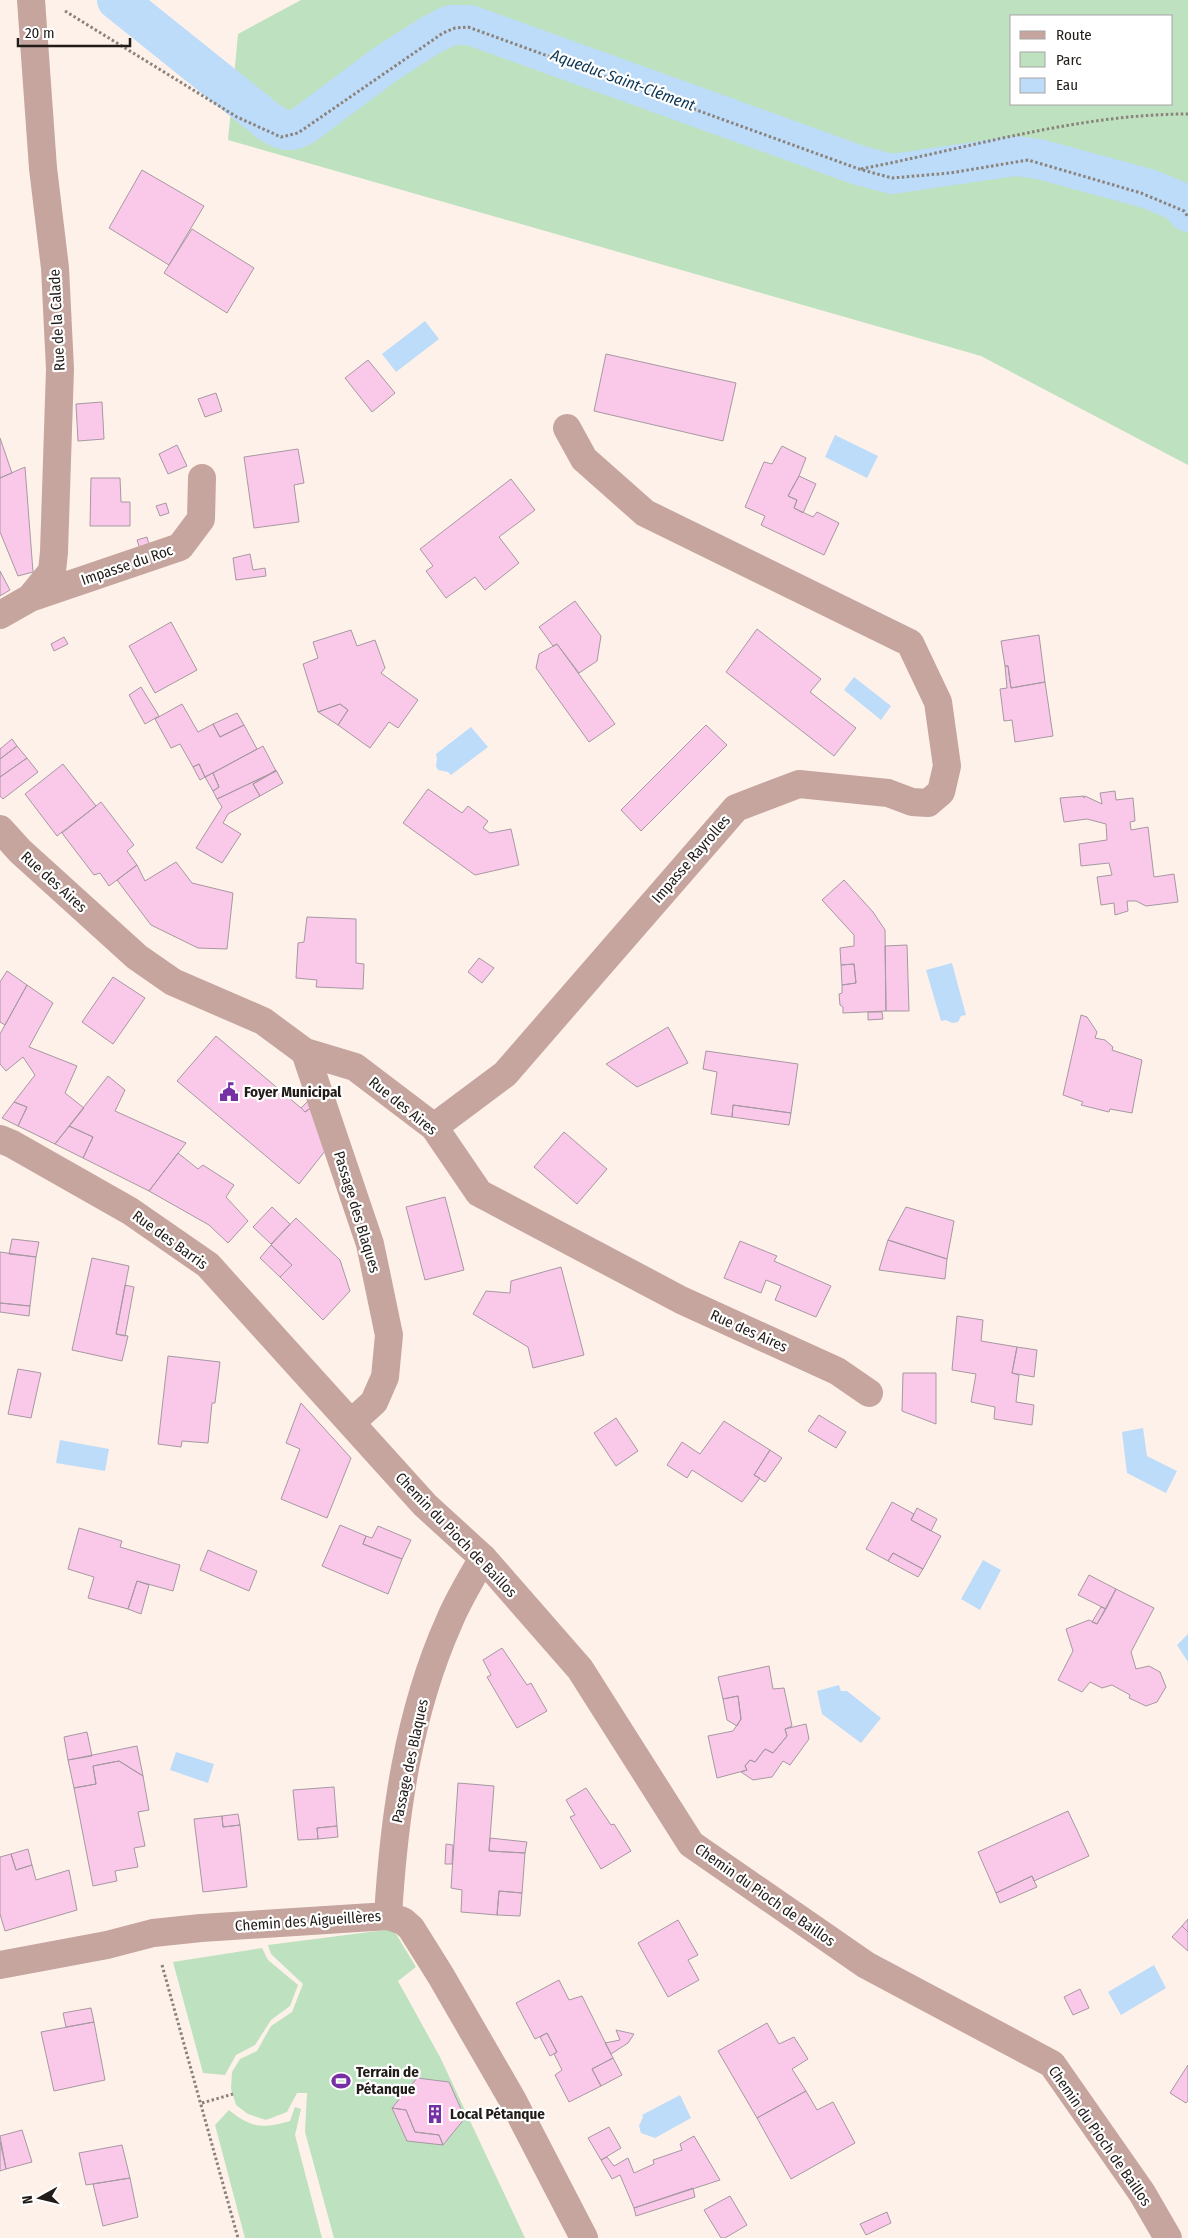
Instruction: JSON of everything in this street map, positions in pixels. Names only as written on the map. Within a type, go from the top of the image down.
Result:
[{"type":"street","name":"Rue de la Calade","points":[[0,615],[30,598],[52,571],[54,552],[60,369],[55,268],[43,168],[31,0]]},
{"type":"street","name":"Impasse Rayrolles","points":[[434,1127],[505,1074],[736,808],[799,784],[888,793],[912,802],[928,803],[941,792],[947,766],[938,702],[910,643],[645,513],[584,459],[567,428]]},
{"type":"street","name":"Impasse du Roc","points":[[30,598],[180,547],[201,519],[202,478]]},
{"type":"street","name":"Rue des Aires","points":[[0,829],[20,851],[137,956],[173,982],[263,1020],[305,1052],[355,1067],[434,1127],[479,1193],[681,1300],[837,1371],[870,1393]]},
{"type":"street","name":"Passage des Blaques","points":[[305,1052],[370,1244],[389,1335],[385,1377],[382,1385],[374,1402],[351,1423]]},
{"type":"street","name":"Rue des Barris","points":[[0,1139],[130,1211],[208,1265],[351,1423]]},
{"type":"street","name":"Chemin du Pioch de Baillos","points":[[351,1423],[425,1505],[483,1558],[580,1670],[691,1844],[866,1965],[1052,2064],[1142,2193],[1168,2238]]},
{"type":"street","name":"Passage des Blaques","points":[[388,1916],[391,1861],[401,1789],[417,1711],[449,1622],[483,1558]]},
{"type":"street","name":"Chemin des Aigueillères","points":[[0,1965],[107,1945],[153,1933],[201,1928],[388,1916],[404,1921],[411,1928],[441,1976],[512,2099],[584,2238]]},
{"type":"path","points":[[58,7],[206,100],[237,117],[281,137],[298,133],[443,33],[455,28],[468,27],[861,169],[892,178],[950,173],[1028,160],[1141,193],[1184,211],[1188,217]]},
{"type":"path","points":[[861,169],[1096,121],[1164,114],[1188,114]]},
{"type":"path","points":[[153,1933],[202,2103],[238,2238]]},
{"type":"path","points":[[202,2103],[233,2094]]},
{"type":"green space","points":[[301,0],[1188,0],[1188,465],[981,356],[228,140],[238,34]]},
{"type":"green space","name":"Terrain de Pétanque","points":[[393,1929],[416,1967],[398,1981],[440,2057],[525,2238],[334,2238],[305,2132],[307,2093],[297,2093],[287,2112],[266,2120],[248,2114],[236,2105],[231,2089],[232,2072],[240,2059],[257,2051],[271,2026],[292,2012],[303,1984],[271,1954],[268,1945]]},
{"type":"green space","points":[[262,1948],[268,1960],[298,1985],[290,2006],[271,2020],[255,2045],[236,2055],[225,2075],[203,2073],[173,1962]]},
{"type":"green space","points":[[295,2107],[301,2109],[295,2135],[322,2238],[245,2238],[215,2125],[229,2110],[251,2124],[265,2126],[281,2124],[290,2121]]},
{"type":"water","points":[[425,321],[439,339],[396,372],[382,354]]},
{"type":"water","points":[[835,435],[878,456],[867,478],[825,457]]},
{"type":"water","points":[[854,677],[891,706],[881,720],[844,690]]},
{"type":"water","points":[[471,727],[488,747],[451,775],[448,772],[438,770],[436,754]]},
{"type":"water","points":[[952,963],[966,1015],[961,1016],[958,1022],[952,1023],[946,1020],[941,1021],[926,970]]},
{"type":"water","points":[[1143,1428],[1147,1456],[1177,1471],[1166,1493],[1127,1473],[1122,1432]]},
{"type":"water","points":[[60,1440],[109,1449],[105,1471],[56,1463]]},
{"type":"water","points":[[983,1560],[1001,1570],[980,1610],[961,1599]]},
{"type":"water","points":[[1188,1634],[1188,1662],[1177,1645]]},
{"type":"water","points":[[839,1685],[841,1691],[847,1691],[881,1718],[861,1743],[822,1714],[817,1691]]},
{"type":"water","points":[[176,1752],[214,1764],[208,1783],[170,1770]]},
{"type":"water","points":[[1154,1965],[1166,1988],[1121,2015],[1108,1992]]},
{"type":"water","points":[[680,2095],[691,2118],[655,2138],[641,2133],[639,2126],[642,2115]]},
{"type":"building","points":[[142,170],[204,206],[169,265],[109,228]]},
{"type":"building","points":[[192,229],[254,268],[227,313],[164,273]]},
{"type":"building","points":[[606,354],[736,383],[723,441],[594,411]]},
{"type":"building","points":[[368,360],[395,393],[372,412],[345,378]]},
{"type":"building","points":[[216,393],[222,411],[205,417],[198,399]]},
{"type":"building","points":[[102,402],[104,439],[78,441],[76,404]]},
{"type":"building","points":[[0,438],[12,473],[0,478]]},
{"type":"building","points":[[177,445],[187,466],[168,474],[159,454]]},
{"type":"building","points":[[782,446],[806,458],[788,496],[797,500],[794,508],[813,517],[817,512],[839,523],[824,555],[761,525],[765,516],[745,507],[764,462],[772,464]]},
{"type":"building","points":[[298,449],[304,483],[294,485],[299,522],[254,528],[244,457]]},
{"type":"building","points":[[25,467],[33,572],[18,576],[0,532],[0,478]]},
{"type":"building","points":[[799,476],[816,484],[803,513],[794,508],[797,500],[788,496]]},
{"type":"building","points":[[91,478],[120,478],[121,502],[130,502],[130,526],[90,526]]},
{"type":"building","points":[[511,479],[535,510],[499,537],[519,563],[485,590],[475,577],[446,598],[426,571],[433,566],[420,549]]},
{"type":"building","points":[[166,503],[169,513],[160,516],[156,506]]},
{"type":"building","points":[[147,537],[150,549],[141,552],[137,540]]},
{"type":"building","points":[[250,554],[253,570],[265,568],[266,576],[236,580],[233,558]]},
{"type":"building","points":[[0,571],[10,590],[0,596]]},
{"type":"building","points":[[575,601],[601,636],[597,661],[579,673],[557,644],[553,646],[539,627]]},
{"type":"building","points":[[171,622],[197,670],[155,693],[129,646]]},
{"type":"building","points":[[757,629],[821,679],[810,692],[856,728],[834,756],[726,672]]},
{"type":"building","points":[[351,630],[357,646],[375,640],[385,668],[381,673],[418,700],[398,728],[389,722],[370,748],[338,725],[348,710],[340,704],[318,712],[303,664],[318,658],[313,642]]},
{"type":"building","points":[[1039,635],[1045,682],[1011,688],[1008,666],[1005,666],[1001,641]]},
{"type":"building","points":[[64,637],[68,644],[54,651],[51,644]]},
{"type":"building","points":[[557,644],[615,724],[589,742],[536,668],[539,654]]},
{"type":"building","points":[[1005,666],[1008,666],[1011,688],[1045,682],[1053,736],[1015,742],[1012,720],[1004,721],[1000,689],[1007,688]]},
{"type":"building","points":[[141,687],[159,716],[145,724],[129,695]]},
{"type":"building","points":[[182,704],[198,732],[213,724],[220,737],[244,725],[257,749],[205,777],[199,764],[193,767],[180,744],[171,748],[155,719]]},
{"type":"building","points":[[340,704],[348,710],[338,725],[318,712]]},
{"type":"building","points":[[237,713],[244,725],[220,737],[213,724]]},
{"type":"building","points":[[706,725],[727,745],[641,831],[621,810]]},
{"type":"building","points":[[12,739],[17,746],[0,759],[0,749]]},
{"type":"building","points":[[17,746],[27,758],[0,777],[0,759]]},
{"type":"building","points":[[263,746],[276,771],[217,799],[213,791],[219,787],[213,773]]},
{"type":"building","points":[[27,758],[38,772],[3,799],[0,796],[0,777]]},
{"type":"building","points":[[63,764],[96,806],[57,836],[25,794]]},
{"type":"building","points":[[199,764],[205,777],[200,780],[193,767]]},
{"type":"building","points":[[276,770],[283,783],[260,796],[253,784]]},
{"type":"building","points":[[276,771],[253,784],[260,796],[228,814],[223,823],[241,834],[222,863],[196,848],[222,807],[217,799]]},
{"type":"building","points":[[213,773],[219,787],[213,791],[205,777]]},
{"type":"building","points":[[428,789],[462,813],[468,806],[488,821],[483,828],[490,833],[511,829],[519,865],[475,875],[403,823]]},
{"type":"building","points":[[1115,791],[1116,800],[1133,798],[1135,821],[1130,822],[1131,830],[1148,827],[1154,877],[1174,874],[1178,902],[1146,906],[1136,901],[1127,901],[1128,911],[1115,915],[1114,903],[1101,905],[1097,877],[1112,875],[1109,863],[1081,866],[1079,844],[1107,840],[1106,824],[1087,819],[1064,822],[1060,798],[1084,796],[1084,798],[1085,796],[1102,804],[1100,793]]},
{"type":"building","points":[[101,802],[134,845],[127,851],[137,865],[109,886],[100,873],[94,875],[62,833]]},
{"type":"building","points":[[176,862],[192,883],[233,893],[227,949],[198,948],[151,925],[117,880],[137,865],[145,881]]},
{"type":"building","points":[[844,880],[873,912],[885,930],[886,1011],[843,1013],[843,1007],[840,1005],[839,994],[842,993],[842,985],[856,983],[854,964],[841,965],[840,948],[854,946],[854,935],[822,900]]},
{"type":"building","points":[[307,917],[356,919],[356,963],[364,964],[363,989],[316,987],[317,980],[296,978],[298,943],[304,942]]},
{"type":"building","points":[[907,945],[909,1011],[886,1011],[885,946]]},
{"type":"building","points":[[479,958],[494,968],[482,983],[468,972]]},
{"type":"building","points":[[854,964],[856,983],[842,985],[841,965]]},
{"type":"building","points":[[7,971],[27,985],[5,1025],[0,1022],[0,982]]},
{"type":"building","points":[[113,977],[145,998],[113,1044],[82,1022]]},
{"type":"building","points":[[27,985],[53,1003],[29,1047],[77,1066],[65,1093],[84,1108],[55,1144],[18,1126],[27,1107],[14,1102],[35,1075],[23,1057],[6,1071],[0,1064],[0,1034]]},
{"type":"building","points":[[868,1012],[882,1012],[883,1019],[868,1020]]},
{"type":"building","points":[[1081,1015],[1087,1017],[1097,1032],[1095,1038],[1105,1040],[1113,1047],[1112,1050],[1142,1060],[1132,1113],[1110,1109],[1109,1112],[1081,1105],[1083,1102],[1063,1095]]},
{"type":"building","points":[[668,1027],[688,1063],[637,1087],[606,1064]]},
{"type":"building","points":[[216,1036],[305,1112],[312,1107],[325,1151],[299,1184],[177,1081]]},
{"type":"building","points":[[706,1051],[798,1064],[791,1113],[733,1105],[732,1117],[711,1114],[717,1072],[703,1069]]},
{"type":"building","points":[[108,1076],[125,1090],[115,1111],[186,1143],[149,1191],[83,1158],[93,1137],[69,1126]]},
{"type":"building","points":[[309,1100],[312,1107],[305,1112],[301,1108]]},
{"type":"building","points":[[14,1102],[27,1107],[18,1126],[2,1118]]},
{"type":"building","points":[[733,1105],[791,1113],[789,1125],[732,1117]]},
{"type":"building","points":[[69,1126],[93,1137],[83,1158],[55,1144]]},
{"type":"building","points":[[564,1132],[607,1169],[577,1204],[534,1167]]},
{"type":"building","points":[[178,1153],[198,1169],[203,1165],[234,1185],[226,1197],[248,1221],[228,1243],[209,1225],[149,1191]]},
{"type":"building","points":[[445,1197],[464,1270],[425,1280],[406,1207]]},
{"type":"building","points":[[272,1207],[290,1224],[271,1244],[253,1227]]},
{"type":"building","points":[[906,1207],[954,1221],[947,1259],[888,1240]]},
{"type":"building","points":[[296,1218],[340,1260],[350,1291],[323,1320],[280,1277],[292,1265],[271,1245]]},
{"type":"building","points":[[12,1239],[39,1242],[36,1257],[9,1254]]},
{"type":"building","points":[[888,1240],[947,1259],[945,1279],[879,1270]]},
{"type":"building","points":[[740,1241],[777,1256],[774,1261],[831,1286],[816,1317],[775,1300],[781,1286],[766,1280],[761,1293],[724,1278]]},
{"type":"building","points":[[271,1245],[292,1265],[280,1277],[260,1258]]},
{"type":"building","points":[[0,1252],[36,1257],[30,1306],[0,1303]]},
{"type":"building","points":[[92,1258],[129,1266],[116,1334],[128,1336],[122,1361],[72,1350]]},
{"type":"building","points":[[561,1267],[584,1355],[533,1368],[528,1347],[473,1314],[486,1291],[510,1293],[511,1281]]},
{"type":"building","points":[[125,1285],[134,1287],[125,1336],[116,1334]]},
{"type":"building","points":[[0,1303],[30,1306],[29,1316],[0,1312]]},
{"type":"building","points":[[957,1316],[983,1320],[981,1341],[1017,1347],[1012,1373],[1019,1375],[1016,1402],[1034,1405],[1032,1425],[994,1419],[995,1407],[971,1402],[976,1374],[952,1370]]},
{"type":"building","points":[[1017,1347],[1037,1350],[1034,1377],[1012,1373]]},
{"type":"building","points":[[168,1356],[220,1362],[215,1403],[212,1403],[208,1443],[182,1441],[181,1447],[158,1444]]},
{"type":"building","points":[[18,1369],[41,1373],[31,1418],[8,1414]]},
{"type":"building","points":[[903,1373],[936,1373],[936,1424],[902,1411]]},
{"type":"building","points":[[301,1403],[351,1458],[327,1518],[281,1499],[300,1449],[286,1443]]},
{"type":"building","points":[[819,1415],[846,1432],[836,1448],[808,1431]]},
{"type":"building","points":[[616,1418],[638,1451],[616,1466],[594,1433]]},
{"type":"building","points":[[724,1421],[770,1450],[754,1475],[760,1478],[742,1502],[692,1470],[687,1478],[667,1465],[682,1442],[700,1454]]},
{"type":"building","points":[[770,1450],[782,1458],[765,1482],[754,1475]]},
{"type":"building","points":[[892,1502],[914,1514],[911,1520],[941,1536],[923,1569],[893,1553],[888,1561],[866,1549]]},
{"type":"building","points":[[917,1508],[937,1519],[931,1531],[911,1520]]},
{"type":"building","points":[[340,1525],[366,1536],[363,1544],[402,1559],[388,1594],[322,1566]]},
{"type":"building","points":[[378,1526],[411,1540],[402,1559],[363,1544],[366,1536],[372,1538]]},
{"type":"building","points":[[79,1528],[122,1541],[120,1547],[180,1565],[173,1591],[137,1581],[128,1609],[88,1598],[94,1577],[68,1569]]},
{"type":"building","points":[[208,1550],[257,1571],[249,1591],[200,1570]]},
{"type":"building","points":[[893,1553],[923,1569],[918,1577],[888,1561]]},
{"type":"building","points":[[1089,1575],[1116,1589],[1106,1609],[1078,1595]]},
{"type":"building","points":[[137,1581],[149,1585],[141,1614],[128,1609]]},
{"type":"building","points":[[1116,1589],[1154,1608],[1131,1652],[1136,1669],[1149,1666],[1160,1672],[1166,1687],[1157,1702],[1146,1706],[1129,1698],[1130,1695],[1112,1685],[1102,1688],[1090,1682],[1082,1692],[1058,1680],[1073,1651],[1066,1629],[1089,1620],[1097,1624]]},
{"type":"building","points":[[1101,1607],[1106,1609],[1097,1624],[1092,1622]]},
{"type":"building","points":[[502,1648],[527,1685],[531,1683],[547,1711],[517,1728],[487,1677],[491,1675],[483,1660]]},
{"type":"building","points":[[769,1666],[773,1689],[784,1688],[792,1726],[785,1729],[787,1736],[773,1753],[765,1749],[755,1762],[750,1760],[745,1766],[747,1770],[717,1778],[708,1736],[733,1731],[741,1719],[738,1696],[723,1699],[718,1677]]},
{"type":"building","points":[[738,1696],[741,1719],[737,1726],[727,1720],[723,1699]]},
{"type":"building","points":[[806,1724],[809,1739],[790,1765],[783,1761],[772,1777],[753,1780],[741,1772],[747,1770],[745,1766],[750,1760],[755,1762],[765,1749],[773,1753],[787,1736],[785,1729]]},
{"type":"building","points":[[87,1732],[92,1756],[68,1760],[64,1737]]},
{"type":"building","points":[[137,1746],[143,1776],[119,1761],[93,1766],[96,1784],[74,1788],[68,1760]]},
{"type":"building","points":[[119,1761],[143,1776],[149,1810],[138,1812],[145,1846],[134,1848],[138,1867],[115,1871],[117,1881],[93,1886],[74,1788],[96,1784],[93,1766]]},
{"type":"building","points":[[458,1783],[494,1786],[489,1851],[525,1853],[522,1893],[499,1891],[497,1915],[461,1912],[462,1890],[451,1888]]},
{"type":"building","points":[[334,1787],[337,1826],[317,1828],[318,1839],[298,1840],[293,1790]]},
{"type":"building","points":[[586,1788],[611,1825],[614,1824],[631,1851],[601,1869],[570,1817],[575,1815],[566,1800]]},
{"type":"building","points":[[1068,1811],[1089,1856],[1034,1881],[1032,1876],[996,1893],[978,1852]]},
{"type":"building","points":[[238,1814],[240,1825],[223,1827],[222,1816]]},
{"type":"building","points":[[222,1816],[223,1827],[240,1825],[247,1887],[203,1892],[194,1819]]},
{"type":"building","points":[[337,1826],[338,1837],[318,1839],[317,1828]]},
{"type":"building","points":[[490,1838],[527,1842],[525,1853],[489,1851]]},
{"type":"building","points":[[446,1844],[453,1845],[452,1864],[445,1864]]},
{"type":"building","points":[[28,1849],[32,1865],[16,1870],[11,1854]]},
{"type":"building","points":[[11,1854],[16,1870],[32,1865],[36,1880],[69,1870],[77,1910],[5,1931],[0,1914],[0,1857]]},
{"type":"building","points":[[1032,1876],[1037,1887],[1000,1903],[996,1893]]},
{"type":"building","points":[[499,1891],[522,1893],[520,1916],[497,1915]]},
{"type":"building","points":[[1188,1919],[1188,1932],[1182,1926]]},
{"type":"building","points":[[678,1920],[698,1955],[688,1960],[699,1980],[668,1997],[638,1943]]},
{"type":"building","points":[[1182,1926],[1188,1932],[1188,1951],[1172,1937]]},
{"type":"building","points":[[559,1980],[569,2000],[582,1996],[613,2058],[592,2069],[601,2086],[569,2102],[555,2075],[562,2070],[554,2054],[557,2052],[547,2033],[535,2039],[516,2003]]},
{"type":"building","points":[[1080,1989],[1089,2008],[1073,2015],[1064,1997]]},
{"type":"building","points":[[91,2008],[94,2022],[66,2027],[63,2013]]},
{"type":"building","points":[[94,2022],[105,2080],[54,2091],[41,2032]]},
{"type":"building","points":[[767,2023],[779,2044],[794,2037],[808,2059],[792,2069],[806,2091],[757,2118],[718,2051]]},
{"type":"building","points":[[616,2030],[634,2034],[628,2043],[611,2054],[605,2043],[620,2040]]},
{"type":"building","points":[[547,2033],[557,2052],[550,2056],[540,2037]]},
{"type":"building","points":[[613,2058],[622,2075],[601,2086],[592,2069]]},
{"type":"building","points":[[1188,2065],[1188,2101],[1186,2103],[1170,2093]]},
{"type":"building","name":"Local Pétanque","points":[[417,2078],[449,2082],[465,2118],[443,2145],[439,2135],[415,2132],[406,2110],[392,2108]]},
{"type":"building","points":[[806,2091],[817,2110],[833,2102],[855,2143],[791,2179],[757,2118]]},
{"type":"building","points":[[392,2108],[406,2110],[415,2132],[439,2135],[443,2145],[407,2141]]},
{"type":"building","points":[[609,2127],[621,2148],[601,2160],[588,2138]]},
{"type":"building","points":[[22,2130],[32,2162],[6,2169],[0,2136]]},
{"type":"building","points":[[694,2136],[720,2180],[634,2208],[620,2175],[612,2179],[601,2160],[607,2157],[614,2166],[628,2158],[634,2173],[654,2164],[653,2160],[682,2150],[680,2144]]},
{"type":"building","points":[[0,2141],[6,2169],[0,2171]]},
{"type":"building","points":[[122,2145],[130,2178],[86,2185],[79,2153]]},
{"type":"building","points":[[130,2178],[138,2217],[103,2226],[93,2184]]},
{"type":"building","points":[[693,2188],[695,2197],[636,2216],[634,2208]]},
{"type":"building","points":[[730,2196],[747,2225],[725,2238],[721,2238],[704,2210]]},
{"type":"building","points":[[887,2212],[891,2223],[866,2235],[860,2224]]},
{"type":"waterway","name":"Aqueduc Saint-Clément","points":[[117,0],[268,121],[286,130],[299,128],[304,125],[387,63],[431,35],[451,25],[470,25],[858,165],[892,174],[1015,156],[1039,159],[1149,189],[1178,201],[1188,212]]},
{"type":"place","name":"Foyer Municipal","points":[[229,1092]]},
{"type":"place","name":"Terrain de Pétanque","points":[[341,2081]]},
{"type":"place","name":"Local Pétanque","points":[[435,2114]]}]
